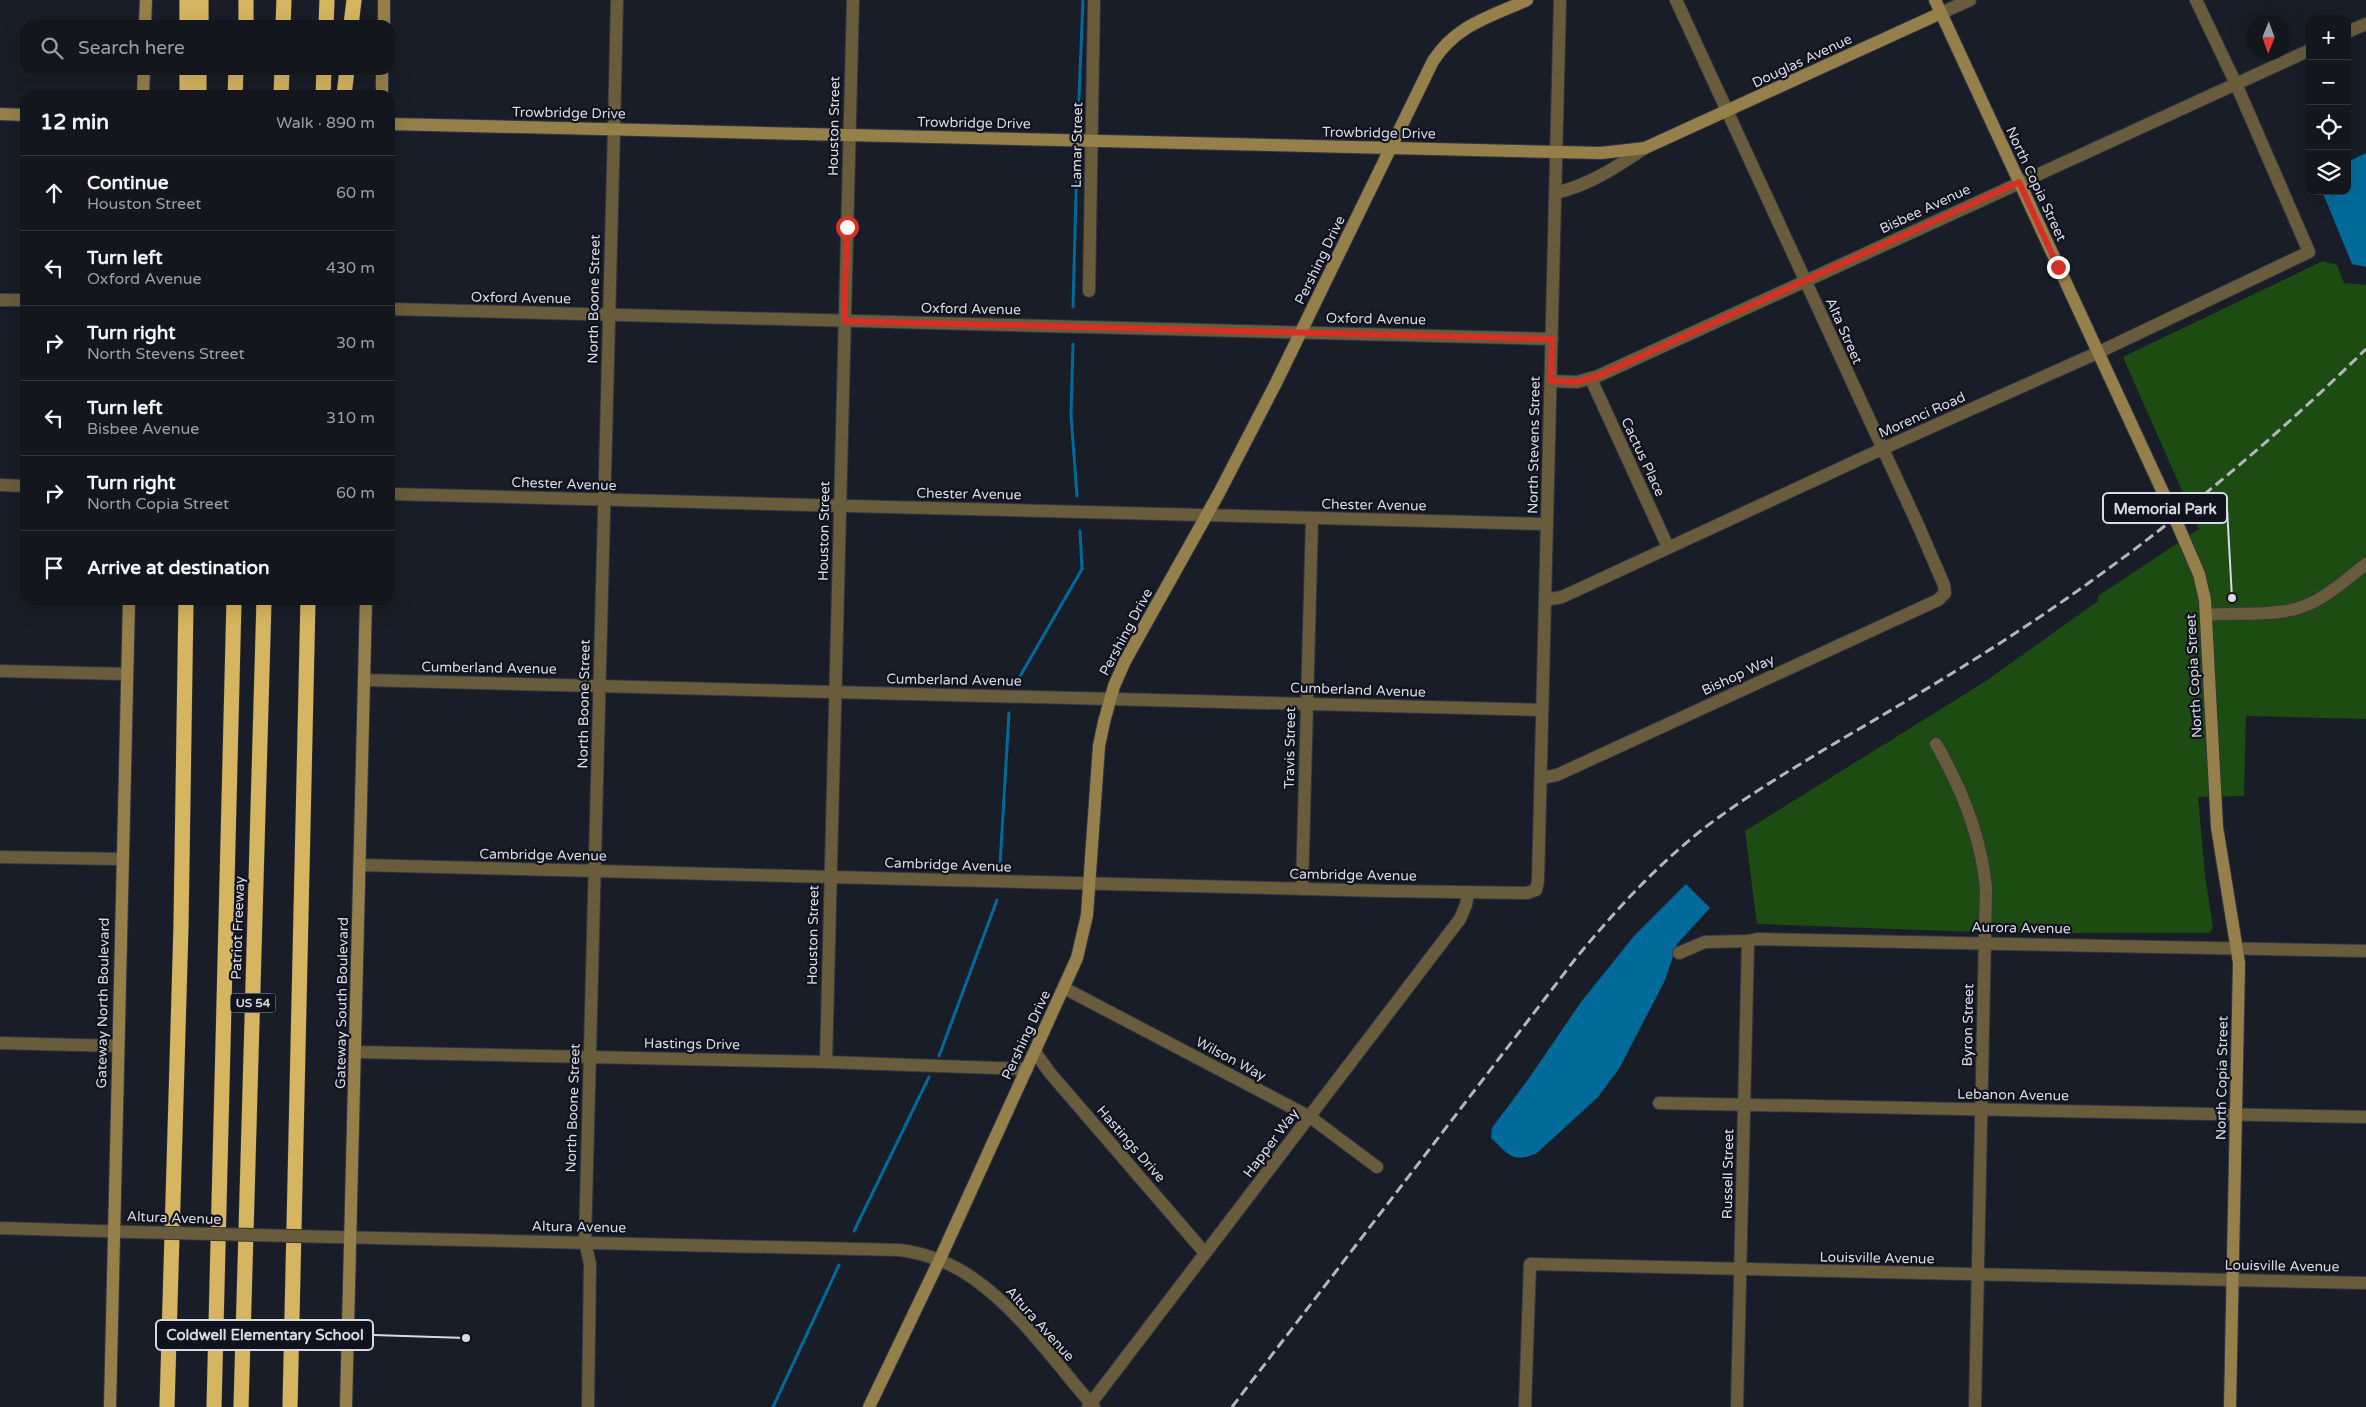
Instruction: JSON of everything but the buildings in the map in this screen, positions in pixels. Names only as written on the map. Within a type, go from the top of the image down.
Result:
[{"type":"highway","points":[[187,0],[187,20]]},
{"type":"highway","points":[[201,20],[202,0]]},
{"type":"highway","points":[[283,20],[284,0]]},
{"type":"highway","points":[[326,0],[326,20]]},
{"type":"highway","points":[[352,20],[354,0]]},
{"type":"highway","points":[[241,20],[246,2]]},
{"type":"highway","points":[[246,2],[246,20]]},
{"type":"highway","points":[[187,75],[187,90]]},
{"type":"highway","points":[[199,90],[200,75]]},
{"type":"highway","points":[[235,90],[236,75]]},
{"type":"highway","points":[[244,90],[245,75]]},
{"type":"highway","points":[[281,90],[282,75]]},
{"type":"highway","points":[[323,90],[324,75]]},
{"type":"highway","points":[[345,90],[346,75]]},
{"type":"highway","points":[[168,1407],[180,946],[186,605]]},
{"type":"highway","name":"Patriot Freeway","points":[[214,1407],[234,605]]},
{"type":"highway","name":"Patriot Freeway","points":[[241,1407],[264,605]]},
{"type":"highway","points":[[290,1407],[308,605]]},
{"type":"main road","points":[[145,20],[146,0]]},
{"type":"main road","points":[[384,0],[384,20]]},
{"type":"main road","name":"Pershing Drive","points":[[869,1407],[939,1261],[1035,1052],[1064,988],[1082,939],[1091,884],[1100,746],[1110,699],[1125,661],[1207,515],[1301,332],[1433,61],[1452,36],[1464,28],[1527,0]]},
{"type":"main road","name":"North Copia Street","points":[[1935,0],[2194,560],[2202,585],[2207,615],[2217,826],[2238,948],[2237,1114],[2230,1407]]},
{"type":"main road","name":"Douglas Avenue","points":[[1556,152],[1601,153],[1645,148],[1941,13]]},
{"type":"main road","points":[[143,90],[144,75]]},
{"type":"main road","points":[[382,75],[382,90]]},
{"type":"main road","points":[[0,114],[20,115]]},
{"type":"main road","name":"Trowbridge Drive","points":[[395,124],[1556,152]]},
{"type":"main road","name":"Gateway North Boulevard","points":[[110,1407],[128,605]]},
{"type":"main road","name":"Gateway South Boulevard","points":[[346,1407],[366,605]]},
{"type":"street","name":"North Boone Street","points":[[588,1407],[590,1264],[585,1242],[617,0]]},
{"type":"street","name":"Houston Street","points":[[826,1062],[853,0]]},
{"type":"street","name":"Lamar Street","points":[[1090,291],[1094,0]]},
{"type":"street","name":"North Stevens Street","points":[[1536,890],[1538,882],[1541,778],[1560,0]]},
{"type":"street","name":"Alta Street","points":[[1676,0],[1944,585],[1945,593]]},
{"type":"street","name":"Douglas Avenue","points":[[1941,13],[1970,0]]},
{"type":"street","points":[[2196,0],[2236,84]]},
{"type":"street","points":[[2351,30],[2366,24]]},
{"type":"street","name":"Bisbee Avenue","points":[[1551,381],[1577,382],[1591,379],[2306,52]]},
{"type":"street","name":"Morenci Road","points":[[1545,600],[1562,597],[1882,449],[2097,353],[2310,252],[2236,84]]},
{"type":"street","name":"Douglas Avenue","points":[[1556,193],[1612,170],[1645,148]]},
{"type":"street","points":[[0,300],[20,300]]},
{"type":"street","name":"Oxford Avenue","points":[[395,309],[1552,339]]},
{"type":"street","name":"Cactus Place","points":[[1591,379],[1668,547]]},
{"type":"street","points":[[0,485],[20,486]]},
{"type":"street","name":"Chester Avenue","points":[[395,494],[1547,524]]},
{"type":"street","name":"Travis Street","points":[[1302,889],[1312,519]]},
{"type":"street","points":[[2207,615],[2277,612],[2301,608],[2335,588],[2366,564]]},
{"type":"street","name":"Bishop Way","points":[[1541,778],[1557,775],[1938,600],[1945,593]]},
{"type":"street","points":[[0,671],[127,674]]},
{"type":"street","name":"Cumberland Avenue","points":[[364,680],[1542,710]]},
{"type":"street","name":"Byron Street","points":[[1936,744],[1953,773],[1977,834],[1984,864],[1986,888],[1975,1407]]},
{"type":"street","points":[[0,857],[122,860]]},
{"type":"street","name":"Cambridge Avenue","points":[[360,865],[1302,889],[1527,893],[1536,890]]},
{"type":"street","name":"Happer Way","points":[[1091,1406],[1460,919],[1466,905],[1468,892]]},
{"type":"street","name":"Aurora Avenue","points":[[1679,953],[1705,942],[1757,939],[2366,951]]},
{"type":"street","name":"Russell Street","points":[[1737,1407],[1748,941]]},
{"type":"street","name":"Wilson Way","points":[[1064,988],[1310,1117],[1377,1167]]},
{"type":"street","points":[[0,1043],[117,1046]]},
{"type":"street","name":"Hastings Drive","points":[[356,1052],[826,1062],[1027,1069]]},
{"type":"street","name":"Hastings Drive","points":[[1035,1052],[1050,1073],[1205,1254]]},
{"type":"street","name":"Lebanon Avenue","points":[[1658,1103],[2366,1117]]},
{"type":"street","name":"Altura Avenue","points":[[0,1228],[900,1250],[917,1252],[974,1278],[1018,1318],[1091,1406]]},
{"type":"street","name":"Louisville Avenue","points":[[1526,1407],[1530,1264],[2366,1283]]},
{"type":"green space","points":[[2323,261],[2337,265],[2344,283],[2366,285],[2366,719],[2246,716],[2244,796],[2198,797],[2205,875],[2213,928],[2209,933],[2006,933],[1757,924],[1745,831],[1986,681],[2098,601],[2098,596],[2199,529],[2123,357]]},
{"type":"water","points":[[2366,153],[2366,267],[2352,264],[2324,195],[2351,195],[2351,160]]},
{"type":"water","points":[[1686,884],[1710,908],[1677,944],[1665,980],[1620,1067],[1598,1097],[1537,1153],[1522,1158],[1511,1156],[1491,1138],[1492,1128],[1581,1002],[1634,936]]},
{"type":"waterway","points":[[1078,122],[1083,0]]},
{"type":"waterway","points":[[1073,307],[1077,158]]},
{"type":"waterway","points":[[1073,344],[1071,415],[1077,496]]},
{"type":"waterway","points":[[1019,678],[1082,569],[1080,531]]},
{"type":"waterway","points":[[1000,865],[1009,713]]},
{"type":"waterway","points":[[939,1056],[997,900]]},
{"type":"waterway","points":[[854,1231],[929,1077]]},
{"type":"waterway","points":[[773,1407],[839,1265]]},
{"type":"railway","points":[[1232,1407],[1576,958],[1606,923],[1668,859],[1703,829],[1748,797],[1976,658],[2095,578],[2189,507],[2235,469],[2366,349]]},
{"type":"place","name":"Memorial Park","points":[[2232,598]]},
{"type":"place","name":"Coldwell Elementary School","points":[[466,1338]]},
{"type":"route","points":[[847,227],[844,321],[1552,339],[1551,381],[1577,382],[1598,376],[2019,182],[2058,267]]}]
